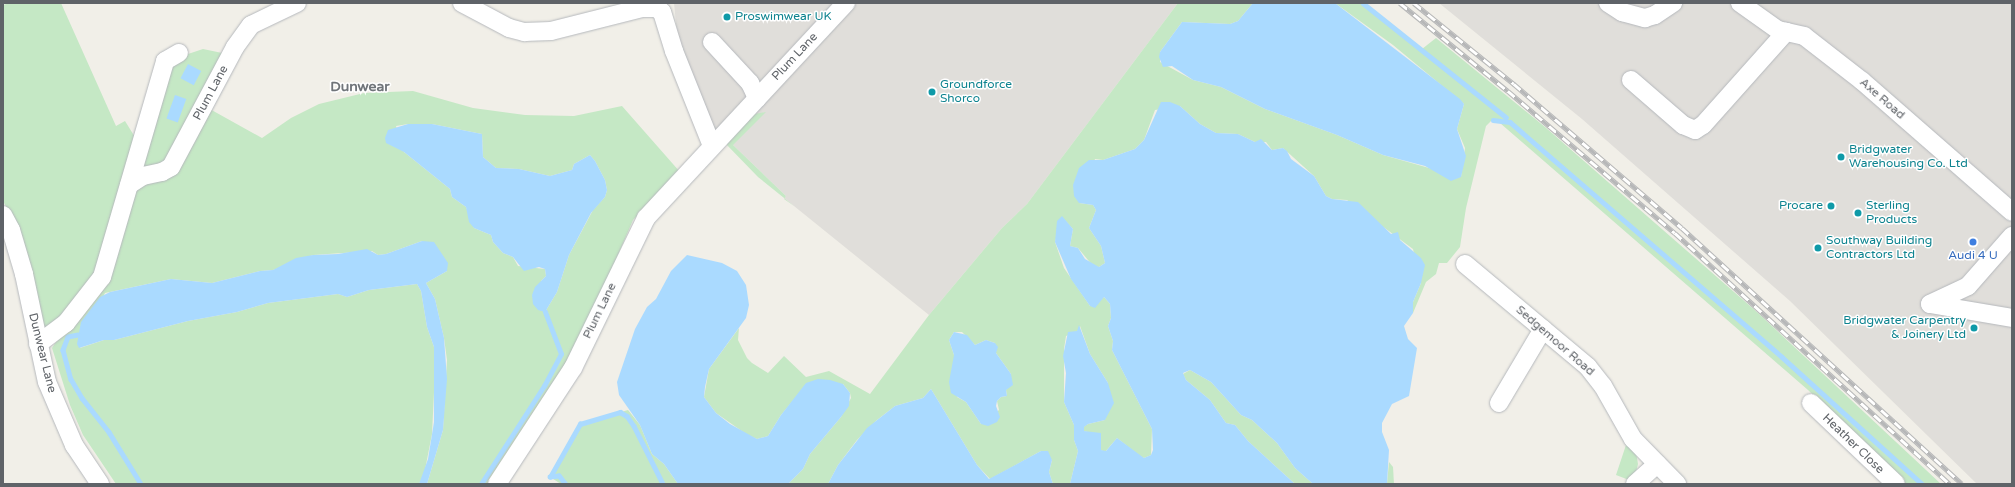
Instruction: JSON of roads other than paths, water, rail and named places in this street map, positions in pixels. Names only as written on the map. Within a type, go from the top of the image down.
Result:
[{"type":"street","name":"Plum Lane","points":[[129,185],[144,176],[162,172],[171,167],[235,47],[251,25],[297,3]]},
{"type":"street","points":[[462,3],[508,28],[524,32],[551,31],[642,8],[656,8],[662,12],[674,51],[712,146]]},
{"type":"street","name":"Plum Lane","points":[[497,484],[573,368],[646,218],[846,3]]},
{"type":"street","points":[[1608,3],[1622,12],[1645,18],[1655,15],[1673,3]]},
{"type":"street","name":"Axe Road","points":[[1740,3],[1778,30],[1804,36],[1862,81],[2012,212]]},
{"type":"street","points":[[1631,80],[1683,125],[1695,130],[1703,125],[1786,32]]},
{"type":"street","points":[[712,42],[750,83],[756,98]]},
{"type":"street","points":[[38,344],[66,323],[102,277],[165,61],[179,53]]},
{"type":"street","name":"Dunwear Lane","points":[[3,215],[11,230],[24,274],[47,382],[61,419],[74,444],[100,484]]},
{"type":"street","points":[[2012,236],[1968,286],[1930,304],[2012,318]]},
{"type":"street","name":"Sedgemoor Road","points":[[1465,264],[1588,367],[1603,386],[1633,439],[1677,484]]},
{"type":"street","points":[[1499,403],[1544,330]]},
{"type":"street","name":"Heather Close","points":[[1811,403],[1896,484]]},
{"type":"street","points":[[1635,484],[1658,464]]},
{"type":"water","points":[[1253,3],[1335,3],[1460,99],[1464,104],[1457,129],[1466,156],[1461,177],[1451,181],[1425,166],[1383,155],[1337,135],[1265,109],[1221,87],[1193,80],[1172,66],[1163,67],[1159,57],[1160,52],[1182,22],[1230,24],[1238,21]]},
{"type":"water","points":[[188,64],[201,71],[194,85],[180,78]]},
{"type":"water","points":[[175,95],[186,99],[178,123],[166,118]]},
{"type":"water","points":[[1161,102],[1170,102],[1180,106],[1200,124],[1216,133],[1238,134],[1255,142],[1261,139],[1272,150],[1283,148],[1287,151],[1291,159],[1314,176],[1326,196],[1332,199],[1358,202],[1391,234],[1398,232],[1400,240],[1421,258],[1425,265],[1421,283],[1413,302],[1413,313],[1404,326],[1408,339],[1417,348],[1409,396],[1392,404],[1382,423],[1382,432],[1389,450],[1387,484],[1313,484],[1295,468],[1277,443],[1252,420],[1241,415],[1211,382],[1190,370],[1183,373],[1186,380],[1210,400],[1226,423],[1235,425],[1248,441],[1295,484],[1070,484],[1078,451],[1074,440],[1074,425],[1064,402],[1066,373],[1063,356],[1068,332],[1077,331],[1079,325],[1090,354],[1108,383],[1114,403],[1105,420],[1088,424],[1084,427],[1084,431],[1101,433],[1101,450],[1106,451],[1117,438],[1144,458],[1151,455],[1153,450],[1152,429],[1112,350],[1113,341],[1108,326],[1111,318],[1110,304],[1104,297],[1095,308],[1090,306],[1071,279],[1055,242],[1057,221],[1062,216],[1073,229],[1070,246],[1078,248],[1085,259],[1099,267],[1105,263],[1101,246],[1089,228],[1096,210],[1093,205],[1079,203],[1074,196],[1073,185],[1079,168],[1089,160],[1103,160],[1135,149],[1144,140]]},
{"type":"water","points":[[408,124],[432,124],[482,134],[483,157],[496,168],[519,169],[550,176],[572,170],[574,164],[590,155],[595,161],[605,180],[607,190],[605,197],[591,213],[569,255],[557,292],[545,312],[538,310],[533,304],[532,295],[535,287],[546,276],[545,269],[539,267],[524,271],[513,257],[503,253],[493,242],[491,235],[474,228],[469,222],[466,207],[452,197],[450,189],[404,152],[386,143],[385,138],[388,130]]},
{"type":"water","points":[[422,241],[434,242],[448,263],[447,271],[426,283],[435,299],[444,338],[447,379],[443,430],[427,484],[419,484],[428,459],[434,422],[434,347],[427,327],[421,291],[417,284],[369,290],[347,297],[338,294],[268,303],[237,312],[188,321],[114,340],[104,340],[79,348],[77,344],[81,322],[100,297],[110,292],[171,279],[212,283],[260,271],[273,270],[296,258],[313,255],[338,254],[367,249],[378,255],[386,254]]},
{"type":"water","points":[[687,255],[722,263],[737,271],[746,285],[749,305],[746,318],[709,369],[704,397],[716,413],[730,424],[757,439],[768,436],[781,415],[806,383],[818,379],[830,380],[843,384],[850,393],[849,406],[810,454],[803,469],[788,484],[678,484],[664,464],[652,454],[640,425],[619,395],[617,382],[635,329],[647,307],[656,299],[671,271]]},
{"type":"water","points":[[954,332],[967,335],[975,345],[986,340],[995,343],[998,347],[996,353],[1011,374],[1013,385],[1006,390],[1007,396],[1001,397],[997,401],[996,406],[1000,417],[997,422],[988,426],[981,424],[966,402],[951,393],[949,382],[954,355],[949,340]]},
{"type":"water","points":[[931,389],[977,465],[989,479],[1041,451],[1048,451],[1052,460],[1049,472],[1053,484],[828,484],[838,465],[867,428],[895,406],[923,398]]},
{"type":"waterway","points":[[1363,3],[1506,117]]},
{"type":"waterway","points":[[1493,120],[1510,122],[1782,357],[1922,484]]},
{"type":"waterway","points":[[481,484],[544,386],[561,354],[545,312]]},
{"type":"waterway","points":[[78,335],[68,337],[63,350],[71,379],[82,398],[109,432],[141,484]]},
{"type":"waterway","points":[[565,484],[559,476],[550,477],[580,424],[620,412],[627,416],[634,426],[663,484]]},
{"type":"railway","points":[[1400,3],[1508,91],[1675,233],[1950,484]]},
{"type":"railway","points":[[1414,3],[1514,84],[1682,228],[1962,484]]},
{"type":"place","name":"Proswimwear UK","points":[[727,17]]},
{"type":"place","name":"Groundforce Shorco","points":[[932,92]]},
{"type":"place","name":"Bridgwater Warehousing Co. Ltd","points":[[1841,157]]},
{"type":"place","name":"Procare","points":[[1831,206]]},
{"type":"place","name":"Sterling Products","points":[[1858,213]]},
{"type":"place","name":"Audi 4 U","points":[[1973,242]]},
{"type":"place","name":"Southway Building Contractors Ltd","points":[[1818,248]]},
{"type":"place","name":"Bridgwater Carpentry & Joinery Ltd","points":[[1974,328]]},
{"type":"district","name":"Dunwear","points":[[360,87]]}]
